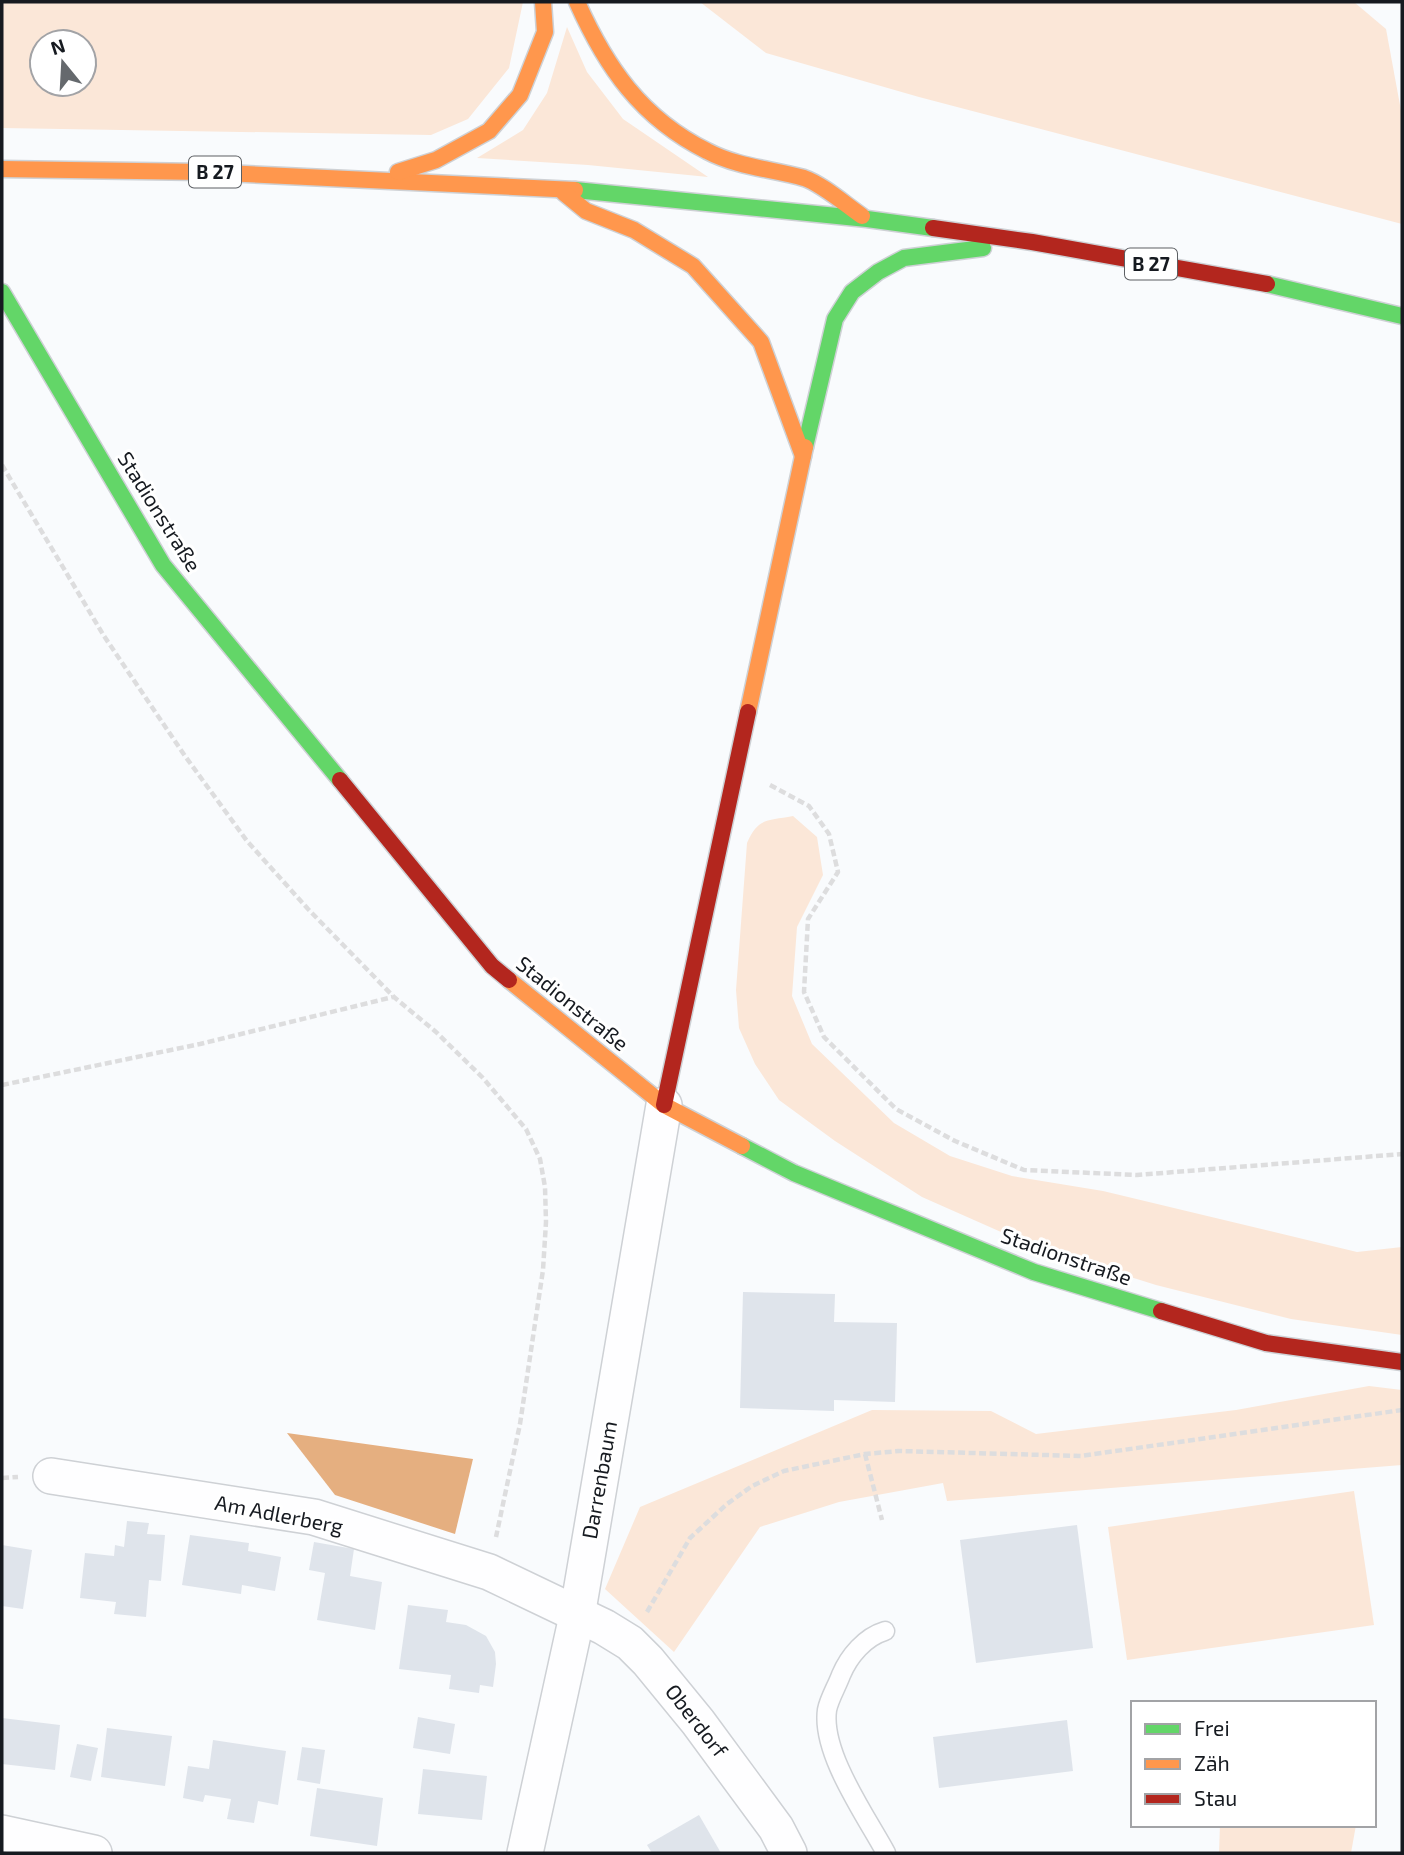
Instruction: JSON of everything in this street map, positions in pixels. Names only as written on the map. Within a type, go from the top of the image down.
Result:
[{"type":"main road","points":[[376,179],[436,160],[489,131],[520,94],[545,32],[543,2]]},
{"type":"main road","points":[[577,2],[596,44],[632,95],[667,127],[708,152],[751,167],[807,179],[867,219]]},
{"type":"main road","name":"B 27","points":[[2,169],[204,172],[559,188],[867,219],[1032,242],[1270,285],[1402,316]]},
{"type":"main road","points":[[559,188],[586,211],[635,230],[693,266],[761,342],[803,456]]},
{"type":"main road","points":[[664,1105],[803,456],[835,319],[852,292],[878,272],[904,258],[1032,242]]},
{"type":"main road","name":"Stadionstraße","points":[[2,292],[171,576],[492,966],[664,1105],[794,1173],[1034,1272],[1266,1343],[1402,1362]]},
{"type":"street","name":"Darrenbaum","points":[[525,1853],[577,1616],[664,1105]]},
{"type":"street","name":"Am Adlerberg","points":[[51,1476],[314,1517],[489,1572],[577,1616]]},
{"type":"street","name":"Oberdorf","points":[[577,1616],[604,1627],[630,1643],[648,1661],[698,1722],[776,1828],[789,1853]]},
{"type":"street","points":[[2,1833],[94,1853]]},
{"type":"lane","points":[[885,1631],[871,1635],[846,1665],[827,1709],[828,1736],[834,1760],[886,1853]]},
{"type":"path","points":[[2,465],[104,636],[239,830],[308,909],[394,997],[436,1032],[483,1078],[526,1129],[540,1159],[545,1187],[545,1246],[535,1331],[520,1424],[489,1572]]},
{"type":"path","points":[[737,766],[808,806],[829,834],[838,872],[808,919],[804,992],[824,1037],[896,1109],[955,1141],[1024,1170],[1138,1175],[1402,1154]]},
{"type":"path","points":[[2,1085],[200,1044],[394,997]]},
{"type":"path","points":[[630,1643],[690,1538],[727,1504],[752,1486],[783,1471],[865,1454],[899,1451],[1081,1456],[1402,1410]]},
{"type":"path","points":[[865,1454],[882,1520]]},
{"type":"shaded area","points":[[2,2],[523,2],[509,68],[468,119],[431,135],[2,128]]},
{"type":"shaded area","points":[[700,2],[1354,2],[1386,29],[1402,116],[1402,224],[919,97],[766,53]]},
{"type":"shaded area","points":[[567,27],[587,72],[623,119],[708,177],[588,165],[477,158],[523,130],[547,93]]},
{"type":"shaded area","points":[[793,816],[817,837],[823,875],[797,927],[792,996],[812,1044],[894,1123],[950,1156],[1012,1176],[1103,1191],[1357,1252],[1402,1247],[1402,1335],[1291,1319],[1156,1285],[1035,1247],[922,1197],[835,1141],[779,1100],[755,1064],[739,1028],[736,990],[747,843],[760,824]]},
{"type":"shaded area","points":[[1369,1386],[1402,1390],[1402,1465],[947,1501],[943,1483],[839,1502],[760,1527],[674,1652],[605,1589],[640,1507],[872,1410],[991,1411],[1036,1434],[1236,1410]]},
{"type":"shaded area","points":[[287,1433],[473,1459],[455,1534],[335,1495]]},
{"type":"shaded area","points":[[1354,1491],[1374,1625],[1127,1660],[1108,1527]]},
{"type":"shaded area","points":[[1220,1827],[1356,1827],[1351,1853],[1219,1853]]},
{"type":"building","points":[[743,1292],[835,1294],[834,1322],[897,1323],[895,1402],[834,1400],[834,1411],[740,1408]]},
{"type":"building","points":[[127,1521],[149,1523],[147,1534],[165,1535],[161,1581],[149,1580],[146,1617],[114,1614],[116,1602],[80,1598],[85,1553],[114,1556],[115,1545],[124,1547]]},
{"type":"building","points":[[1077,1525],[1093,1648],[976,1663],[960,1540]]},
{"type":"building","points":[[190,1535],[249,1543],[248,1551],[281,1557],[275,1591],[242,1585],[241,1594],[182,1585]]},
{"type":"building","points":[[314,1542],[354,1549],[350,1576],[382,1582],[375,1630],[317,1620],[325,1573],[309,1570]]},
{"type":"building","points":[[2,1545],[32,1550],[23,1609],[2,1606]]},
{"type":"building","points":[[408,1605],[448,1610],[446,1622],[466,1625],[486,1636],[495,1652],[493,1687],[480,1685],[479,1693],[449,1689],[451,1675],[399,1669]]},
{"type":"building","points":[[418,1717],[455,1724],[450,1754],[413,1748]]},
{"type":"building","points":[[2,1718],[60,1725],[55,1770],[2,1764]]},
{"type":"building","points":[[1067,1720],[1073,1771],[939,1788],[933,1737]]},
{"type":"building","points":[[107,1728],[172,1736],[165,1786],[101,1777]]},
{"type":"building","points":[[213,1740],[286,1751],[278,1805],[258,1801],[254,1823],[227,1819],[231,1799],[205,1795],[203,1802],[183,1798],[188,1766],[209,1769]]},
{"type":"building","points":[[77,1744],[98,1748],[91,1781],[70,1777]]},
{"type":"building","points":[[302,1747],[325,1750],[320,1784],[297,1780]]},
{"type":"building","points":[[423,1769],[487,1776],[482,1820],[418,1814]]},
{"type":"building","points":[[317,1788],[383,1798],[377,1846],[310,1836]]},
{"type":"building","points":[[699,1815],[721,1853],[652,1853],[647,1845]]},
{"type":"traffic: fast","points":[[575,190],[933,228]]},
{"type":"traffic: fast","points":[[805,447],[835,319],[852,292],[878,272],[904,258],[983,248]]},
{"type":"traffic: fast","points":[[1267,284],[1402,316]]},
{"type":"traffic: fast","points":[[2,292],[163,565],[340,780]]},
{"type":"traffic: fast","points":[[742,1146],[794,1173],[1034,1272],[1161,1311]]},
{"type":"traffic: slow","points":[[398,172],[436,160],[489,131],[520,95],[545,32],[543,2]]},
{"type":"traffic: slow","points":[[577,2],[613,69],[663,123],[718,156],[811,181],[862,216]]},
{"type":"traffic: slow","points":[[2,169],[204,172],[575,190]]},
{"type":"traffic: slow","points":[[564,193],[586,211],[634,230],[693,266],[761,342],[803,456]]},
{"type":"traffic: slow","points":[[748,712],[805,447]]},
{"type":"traffic: slow","points":[[509,980],[664,1105],[742,1146]]},
{"type":"traffic: jam","points":[[933,228],[1032,242],[1267,284]]},
{"type":"traffic: jam","points":[[664,1105],[748,712]]},
{"type":"traffic: jam","points":[[340,780],[492,966],[509,980]]},
{"type":"traffic: jam","points":[[1161,1311],[1266,1343],[1402,1362]]}]
